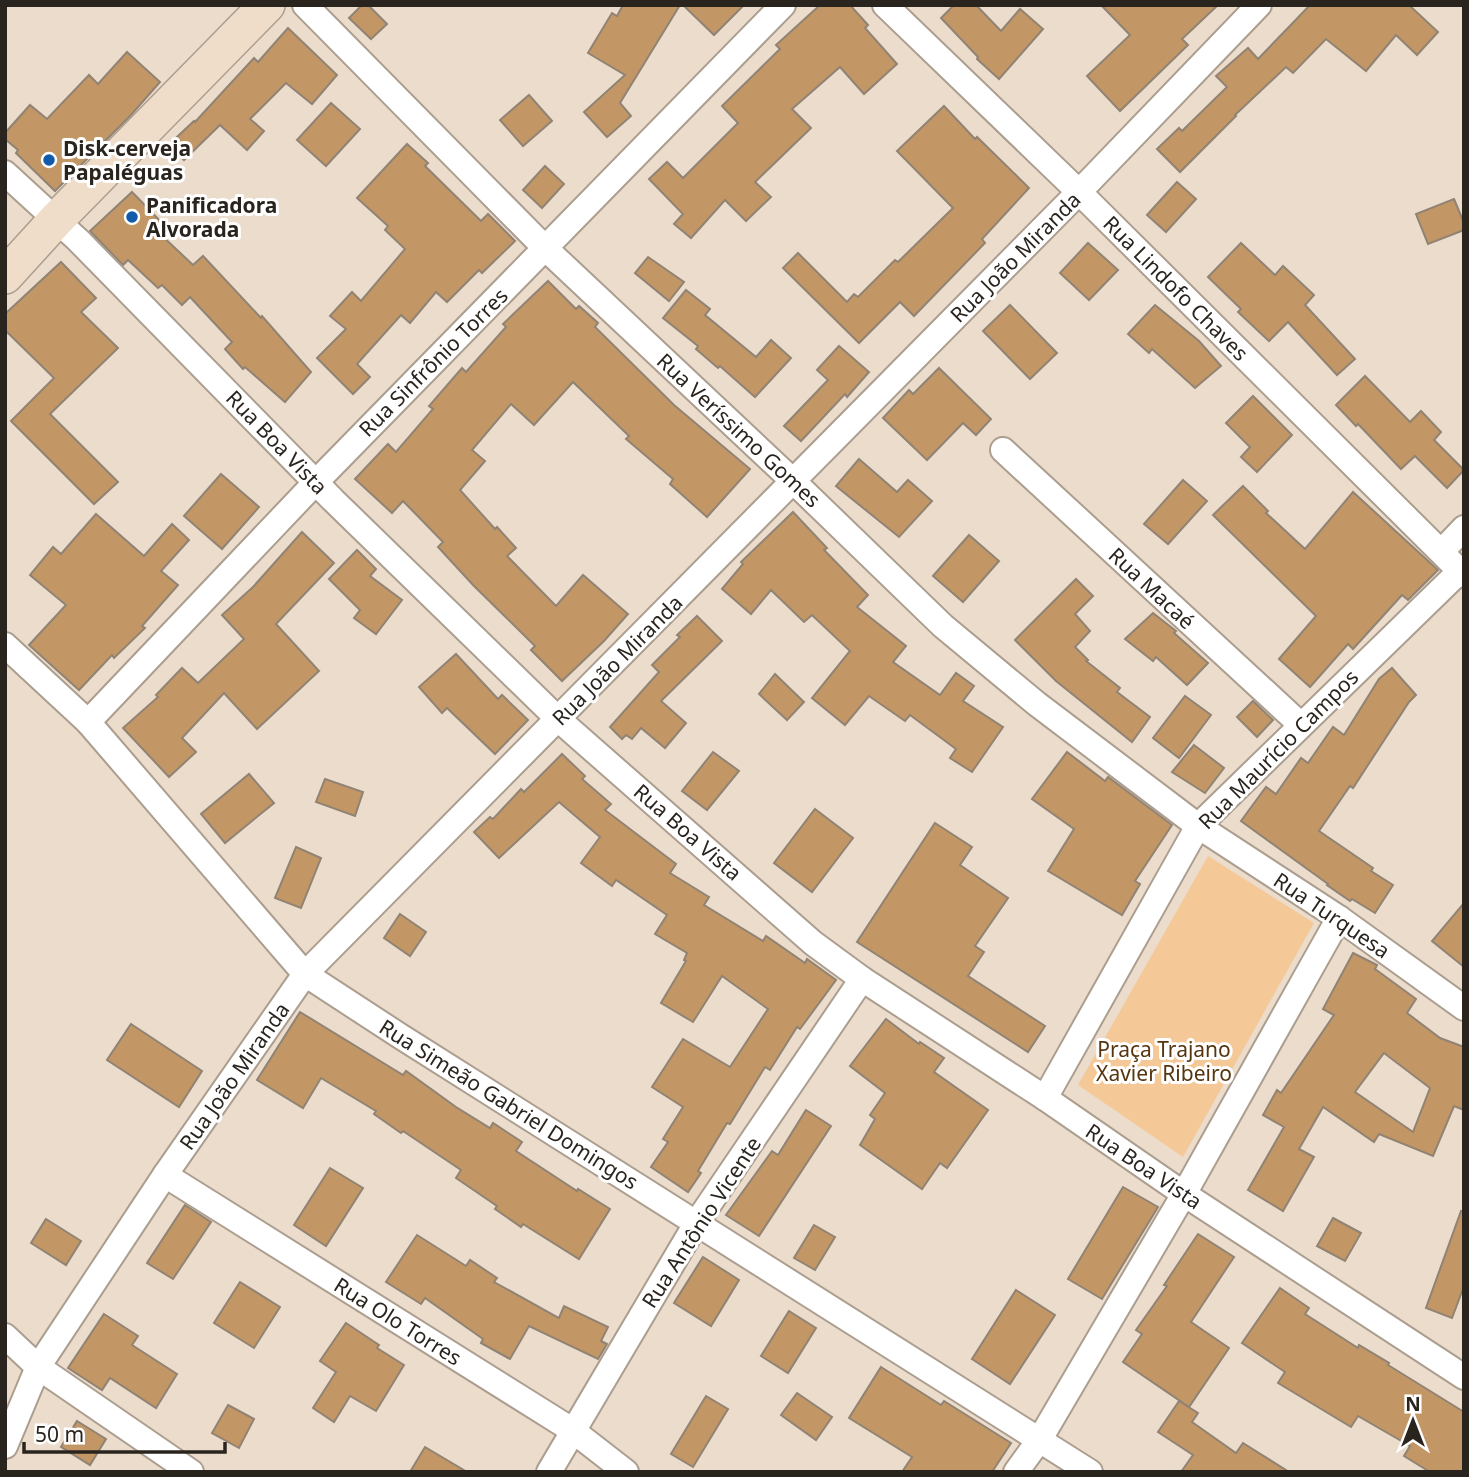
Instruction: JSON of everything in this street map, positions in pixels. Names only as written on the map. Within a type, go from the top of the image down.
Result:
[{"type":"main road","points":[[5,276],[55,220],[267,5]]},
{"type":"street","name":"Rua Veríssimo Gomes","points":[[305,5],[545,248],[943,626],[1037,704],[1198,826]]},
{"type":"street","name":"Rua Sinfrônio Torres","points":[[88,722],[316,482],[783,5]]},
{"type":"street","name":"Rua Lindofo Chaves","points":[[885,5],[1079,192],[1462,573]]},
{"type":"street","name":"Rua João Miranda","points":[[5,1446],[38,1367],[305,974],[1079,192],[1259,5]]},
{"type":"street","name":"Rua Boa Vista","points":[[5,173],[78,240],[316,482],[558,719],[813,943],[862,979],[1045,1098],[1184,1194],[1464,1377]]},
{"type":"street","name":"Rua Macaé","points":[[1003,450],[1301,725]]},
{"type":"street","points":[[1442,551],[1464,528]]},
{"type":"street","name":"Rua Maurício Campos","points":[[1045,1098],[1198,826],[1462,573]]},
{"type":"street","name":"Rua Simeão Gabriel Domingos","points":[[5,645],[88,722],[305,974],[1090,1472]]},
{"type":"street","name":"Rua Turquesa","points":[[1198,826],[1339,918],[1464,1008]]},
{"type":"street","points":[[1016,1472],[1040,1438],[1184,1194],[1339,918]]},
{"type":"street","name":"Rua Antônio Vicente","points":[[549,1472],[698,1223],[862,979]]},
{"type":"street","name":"Rua Olo Torres","points":[[166,1175],[572,1430],[626,1472]]},
{"type":"street","points":[[5,1336],[38,1367],[191,1472]]},
{"type":"green space","name":"Praça Trajano Xavier Ribeiro","points":[[1208,856],[1314,923],[1183,1157],[1078,1085]]},
{"type":"building","points":[[362,5],[368,5],[387,24],[371,39],[349,18]]},
{"type":"building","points":[[623,5],[680,5],[620,103],[631,116],[607,137],[584,112],[625,75],[588,53],[612,13],[617,16]]},
{"type":"building","points":[[683,5],[744,5],[714,35]]},
{"type":"building","points":[[820,5],[850,5],[868,25],[865,28],[897,64],[864,94],[840,67],[792,109],[811,128],[755,182],[771,197],[746,221],[725,200],[691,238],[674,224],[683,214],[649,179],[667,162],[683,178],[738,123],[722,106],[780,49],[776,45]]},
{"type":"building","points":[[954,5],[976,5],[1001,31],[1020,9],[1043,29],[999,79],[977,59],[941,18]]},
{"type":"building","points":[[1101,5],[1218,5],[1182,39],[1188,45],[1120,111],[1087,76],[1130,35]]},
{"type":"building","points":[[1310,5],[1409,5],[1438,32],[1417,55],[1396,35],[1366,71],[1326,39],[1293,73],[1286,67],[1180,172],[1157,149],[1179,128],[1182,131],[1227,87],[1216,76],[1248,48],[1258,59]]},
{"type":"building","points":[[288,28],[337,75],[312,104],[286,83],[250,119],[264,131],[247,150],[220,125],[184,160],[172,148],[179,140],[177,137],[195,122],[254,58],[258,62]]},
{"type":"building","points":[[127,52],[160,82],[55,191],[16,153],[18,150],[5,139],[5,133],[30,105],[47,119],[89,75],[98,84]]},
{"type":"building","points":[[529,95],[552,121],[523,146],[500,120]]},
{"type":"building","points":[[331,103],[360,129],[326,166],[297,140]]},
{"type":"building","points":[[944,106],[975,139],[977,137],[1029,188],[982,239],[985,243],[914,316],[900,302],[859,343],[783,268],[798,253],[847,302],[854,294],[858,297],[895,260],[898,262],[953,208],[897,151]]},
{"type":"building","points":[[407,144],[428,163],[425,166],[481,221],[488,214],[515,241],[482,273],[479,270],[447,302],[436,292],[410,323],[401,315],[357,364],[370,377],[353,394],[317,358],[346,329],[330,316],[352,292],[361,301],[405,249],[385,230],[388,226],[357,198]]},
{"type":"building","points":[[545,166],[564,184],[542,208],[523,190]]},
{"type":"building","points":[[1177,182],[1196,199],[1166,232],[1147,215]]},
{"type":"building","points":[[132,192],[165,226],[158,232],[193,265],[203,256],[261,318],[262,316],[311,372],[285,402],[245,367],[243,369],[225,349],[232,342],[190,297],[182,305],[162,285],[158,288],[128,260],[123,265],[90,231]]},
{"type":"building","points":[[1454,199],[1464,223],[1464,230],[1428,244],[1416,214]]},
{"type":"building","points":[[1088,243],[1118,270],[1089,300],[1060,273]]},
{"type":"building","points":[[1241,243],[1275,275],[1283,266],[1314,295],[1305,305],[1355,359],[1337,375],[1288,322],[1269,341],[1238,312],[1241,309],[1208,277]]},
{"type":"building","points":[[648,257],[684,282],[669,301],[635,273]]},
{"type":"building","points":[[61,262],[96,298],[81,312],[118,348],[50,414],[118,482],[94,504],[11,421],[54,378],[5,330],[5,314]]},
{"type":"building","points":[[548,281],[576,309],[579,306],[598,323],[595,327],[674,405],[750,469],[707,517],[670,484],[673,479],[626,439],[629,436],[573,382],[534,425],[511,404],[472,450],[485,461],[460,490],[516,548],[507,556],[556,606],[583,575],[628,614],[562,681],[531,650],[535,646],[438,547],[443,542],[403,501],[392,513],[355,479],[388,444],[396,452],[433,409],[429,406],[462,368],[466,372],[506,327],[503,324]]},
{"type":"building","points":[[686,290],[710,309],[705,315],[756,357],[771,340],[791,358],[755,397],[720,366],[718,368],[696,349],[698,346],[663,318]]},
{"type":"building","points":[[1010,305],[1057,353],[1030,379],[983,331]]},
{"type":"building","points":[[1155,305],[1199,341],[1221,366],[1195,388],[1152,349],[1149,353],[1128,334]]},
{"type":"building","points":[[839,346],[869,372],[801,441],[784,426],[828,380],[817,370]]},
{"type":"building","points":[[939,368],[991,419],[976,435],[963,423],[927,460],[883,418],[909,390],[913,394]]},
{"type":"building","points":[[1365,376],[1410,422],[1421,411],[1441,432],[1434,440],[1464,470],[1447,488],[1415,456],[1401,469],[1336,405]]},
{"type":"building","points":[[1253,396],[1292,435],[1257,472],[1241,457],[1250,447],[1226,423]]},
{"type":"building","points":[[859,459],[897,492],[908,480],[932,501],[899,537],[836,486]]},
{"type":"building","points":[[221,474],[259,507],[222,549],[184,516]]},
{"type":"building","points":[[1183,480],[1207,501],[1168,544],[1144,524]]},
{"type":"building","points":[[1243,486],[1268,511],[1266,513],[1305,549],[1353,492],[1438,570],[1408,600],[1402,595],[1353,649],[1348,644],[1310,687],[1279,659],[1316,616],[1213,515]]},
{"type":"building","points":[[793,512],[827,548],[824,550],[868,595],[857,607],[906,646],[893,662],[940,695],[956,673],[974,686],[963,701],[1003,727],[972,772],[950,758],[956,749],[910,715],[905,721],[869,696],[845,725],[812,698],[850,651],[812,615],[804,622],[771,590],[751,614],[722,589],[743,564],[741,562]]},
{"type":"building","points":[[96,514],[144,556],[172,524],[189,540],[161,571],[178,585],[142,626],[145,628],[114,658],[112,655],[79,690],[29,645],[66,605],[30,575],[53,547],[61,554]]},
{"type":"building","points":[[302,532],[334,563],[276,624],[319,671],[257,729],[224,693],[182,738],[196,752],[169,777],[123,728],[158,697],[156,695],[182,668],[198,683],[244,639],[222,615],[253,587]]},
{"type":"building","points":[[969,535],[999,561],[963,602],[933,576]]},
{"type":"building","points":[[357,550],[376,569],[370,576],[402,600],[376,634],[354,618],[360,610],[329,579]]},
{"type":"building","points":[[1076,579],[1093,596],[1075,614],[1090,631],[1075,647],[1088,660],[1086,661],[1120,688],[1117,692],[1150,717],[1132,742],[1056,681],[1015,640]]},
{"type":"building","points":[[1153,613],[1176,631],[1174,633],[1208,663],[1187,685],[1156,657],[1153,661],[1125,639]]},
{"type":"building","points":[[697,616],[722,641],[661,701],[686,723],[665,748],[641,728],[632,739],[626,735],[622,739],[610,727],[659,672],[652,665]]},
{"type":"building","points":[[456,654],[498,699],[502,695],[528,720],[495,754],[447,708],[442,713],[419,687]]},
{"type":"building","points":[[1392,668],[1416,695],[1353,788],[1350,786],[1319,831],[1393,885],[1375,913],[1352,899],[1350,901],[1241,821],[1266,787],[1276,794],[1301,758],[1308,763],[1333,727],[1344,735],[1379,679]]},
{"type":"building","points":[[775,674],[804,702],[787,720],[759,694]]},
{"type":"building","points":[[1185,696],[1211,715],[1179,758],[1153,738]]},
{"type":"building","points":[[1253,701],[1273,720],[1257,737],[1237,717]]},
{"type":"building","points":[[1194,745],[1224,768],[1205,793],[1172,772]]},
{"type":"building","points":[[713,752],[739,771],[707,810],[682,791]]},
{"type":"building","points":[[1067,752],[1105,781],[1108,777],[1172,825],[1135,881],[1140,884],[1122,915],[1048,871],[1074,829],[1032,799]]},
{"type":"building","points":[[562,754],[585,776],[582,779],[611,804],[605,810],[676,864],[670,873],[709,897],[704,905],[763,941],[766,936],[805,963],[807,959],[836,980],[800,1029],[797,1027],[770,1070],[765,1067],[730,1124],[727,1123],[688,1192],[651,1167],[668,1142],[663,1139],[683,1107],[652,1087],[683,1039],[730,1067],[768,1009],[722,976],[693,1022],[661,1003],[686,961],[684,960],[687,953],[655,934],[667,915],[616,880],[612,886],[581,863],[600,837],[559,802],[499,858],[474,832],[490,817],[493,819],[521,789],[524,792]]},
{"type":"building","points":[[249,774],[274,803],[225,843],[201,814]]},
{"type":"building","points":[[325,779],[363,792],[355,816],[316,802]]},
{"type":"building","points":[[815,809],[853,838],[812,892],[774,863]]},
{"type":"building","points":[[935,823],[972,847],[960,865],[1008,898],[975,946],[984,952],[968,976],[1045,1026],[1028,1052],[857,942]]},
{"type":"building","points":[[296,847],[321,858],[301,908],[275,898]]},
{"type":"building","points":[[1464,903],[1464,967],[1432,941]]},
{"type":"building","points":[[400,914],[426,932],[410,956],[384,938]]},
{"type":"building","points":[[1353,953],[1377,965],[1375,969],[1416,999],[1407,1013],[1440,1038],[1464,1047],[1464,1110],[1454,1106],[1433,1156],[1379,1134],[1374,1142],[1323,1107],[1299,1149],[1314,1157],[1283,1211],[1248,1190],[1284,1127],[1263,1115],[1277,1090],[1281,1093],[1334,1015],[1323,1009]],"holes":[[[1384,1053],[1430,1088],[1413,1132],[1355,1092]]]},
{"type":"building","points":[[300,1012],[403,1075],[406,1071],[490,1128],[493,1123],[522,1142],[516,1151],[610,1209],[579,1259],[523,1224],[521,1227],[495,1209],[497,1206],[456,1178],[461,1170],[403,1131],[401,1133],[374,1114],[376,1111],[321,1078],[303,1108],[257,1080]]},
{"type":"building","points":[[886,1019],[919,1044],[920,1042],[944,1058],[934,1072],[988,1110],[947,1168],[940,1163],[922,1189],[860,1145],[875,1119],[870,1115],[885,1093],[850,1066]]},
{"type":"building","points":[[131,1024],[202,1071],[179,1107],[107,1060]]},
{"type":"building","points":[[806,1110],[831,1126],[759,1236],[726,1215],[772,1151],[778,1155]]},
{"type":"building","points":[[330,1168],[363,1188],[326,1246],[294,1225]]},
{"type":"building","points":[[1123,1187],[1158,1207],[1102,1299],[1068,1279]]},
{"type":"building","points":[[185,1205],[211,1222],[173,1279],[147,1263]]},
{"type":"building","points":[[1461,1211],[1464,1212],[1464,1286],[1452,1318],[1426,1308]]},
{"type":"building","points":[[1333,1218],[1361,1233],[1345,1261],[1317,1246]]},
{"type":"building","points":[[46,1219],[81,1241],[66,1265],[31,1243]]},
{"type":"building","points":[[814,1225],[835,1237],[815,1270],[794,1258]]},
{"type":"building","points":[[1198,1234],[1234,1257],[1191,1322],[1229,1348],[1189,1407],[1123,1362],[1142,1334],[1136,1330],[1167,1286],[1164,1285]]},
{"type":"building","points":[[417,1235],[466,1266],[470,1260],[497,1278],[494,1282],[559,1318],[564,1306],[608,1327],[601,1341],[607,1344],[598,1359],[529,1326],[510,1359],[481,1343],[483,1339],[425,1298],[421,1304],[386,1282]]},
{"type":"building","points":[[703,1257],[739,1280],[711,1326],[674,1303]]},
{"type":"building","points":[[240,1282],[280,1307],[254,1348],[214,1323]]},
{"type":"building","points":[[1280,1288],[1309,1308],[1305,1314],[1358,1348],[1359,1345],[1389,1363],[1388,1365],[1464,1412],[1464,1472],[1430,1472],[1404,1456],[1410,1446],[1358,1416],[1351,1427],[1278,1383],[1285,1372],[1242,1343]]},
{"type":"building","points":[[1016,1290],[1055,1315],[1010,1384],[972,1359]]},
{"type":"building","points":[[789,1311],[816,1328],[788,1373],[761,1356]]},
{"type":"building","points":[[104,1314],[138,1336],[132,1345],[177,1374],[156,1408],[110,1378],[102,1390],[68,1368]]},
{"type":"building","points":[[346,1323],[404,1365],[376,1411],[350,1396],[334,1422],[313,1408],[336,1372],[320,1361]]},
{"type":"building","points":[[881,1367],[941,1405],[944,1401],[1011,1443],[992,1472],[902,1472],[912,1457],[849,1418]]},
{"type":"building","points":[[797,1393],[832,1417],[816,1440],[781,1415]]},
{"type":"building","points":[[706,1396],[728,1409],[693,1467],[671,1454]]},
{"type":"building","points":[[1179,1401],[1198,1413],[1192,1422],[1236,1453],[1243,1443],[1289,1472],[1181,1472],[1193,1455],[1158,1432]]},
{"type":"building","points":[[228,1405],[254,1419],[239,1448],[212,1433]]},
{"type":"building","points":[[77,1421],[106,1439],[90,1465],[61,1447]]},
{"type":"building","points":[[425,1447],[467,1472],[410,1472]]},
{"type":"place","name":"Disk-cerveja Papaléguas","points":[[49,160]]},
{"type":"place","name":"Panificadora Alvorada","points":[[132,217]]}]
